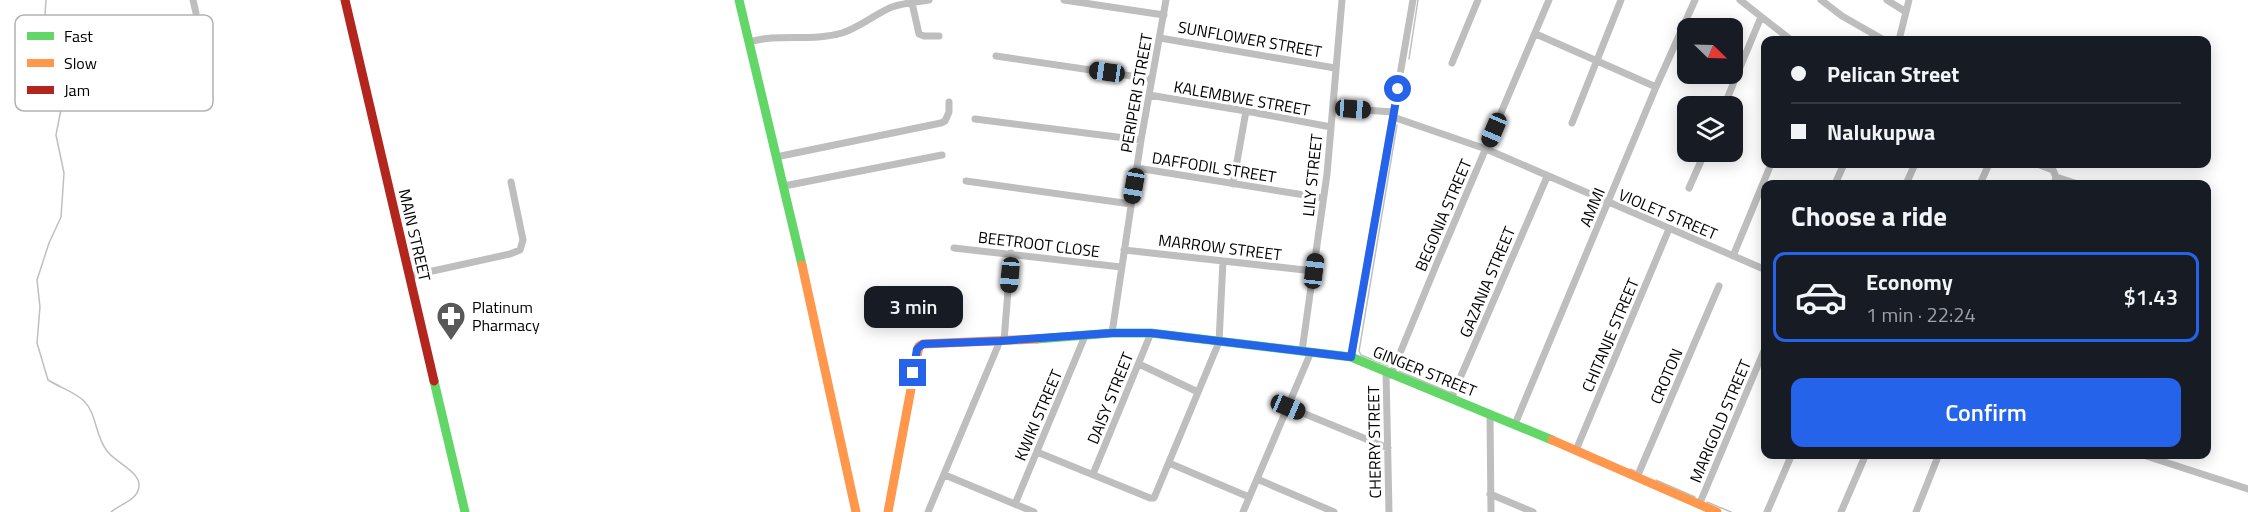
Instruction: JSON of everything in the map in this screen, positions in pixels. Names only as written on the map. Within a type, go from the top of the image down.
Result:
[{"type":"street","points":[[193,0],[196,13]]},
{"type":"street","name":"MAIN STREET","points":[[345,0],[465,512]]},
{"type":"street","points":[[739,0],[784,186],[856,512]]},
{"type":"street","points":[[749,42],[770,37],[826,36],[843,33],[892,7],[929,0]]},
{"type":"street","points":[[1064,0],[1164,15]]},
{"type":"street","name":"PERIPERI STREET","points":[[1112,333],[1141,140],[1166,0]]},
{"type":"street","name":"LILY STREET","points":[[1243,512],[1288,407],[1306,352],[1333,108],[1342,0]]},
{"type":"street","points":[[1351,357],[1413,0]]},
{"type":"street","points":[[1452,63],[1478,0]]},
{"type":"street","name":"BEGONIA STREET","points":[[1389,373],[1549,0]]},
{"type":"street","points":[[1572,123],[1621,0]]},
{"type":"street","name":"AMMI","points":[[1515,424],[1656,87],[1695,0]]},
{"type":"street","points":[[1740,0],[1786,36]]},
{"type":"street","points":[[1821,0],[1842,16],[1877,36]]},
{"type":"street","points":[[1887,0],[1897,3],[1906,12]]},
{"type":"street","points":[[1900,36],[1909,0]]},
{"type":"street","points":[[912,3],[919,34],[939,36]]},
{"type":"street","points":[[1728,96],[1761,17]]},
{"type":"street","points":[[1536,34],[1656,87]]},
{"type":"street","name":"SUNFLOWER STREET","points":[[1160,38],[1335,68]]},
{"type":"street","points":[[996,56],[1152,79]]},
{"type":"street","name":"KALEMBWE STREET","points":[[1149,95],[1330,128]]},
{"type":"street","points":[[776,158],[940,123],[945,121],[949,112],[949,102]]},
{"type":"street","name":"VIOLET STREET","points":[[1333,108],[1393,114],[1486,149],[1608,204],[1761,268]]},
{"type":"street","points":[[1233,184],[1246,111]]},
{"type":"street","points":[[975,119],[1141,140]]},
{"type":"street","points":[[784,186],[942,155]]},
{"type":"street","points":[[1689,188],[1701,162]]},
{"type":"street","name":"DAFFODIL STREET","points":[[1137,168],[1323,198]]},
{"type":"street","points":[[2048,168],[2053,170],[2055,180]]},
{"type":"street","name":"GAZANIA STREET","points":[[1452,399],[1547,177]]},
{"type":"street","points":[[410,276],[520,250],[523,240],[511,182]]},
{"type":"street","points":[[966,182],[1131,204]]},
{"type":"street","points":[[1733,256],[1761,188]]},
{"type":"street","name":"CHITANJE STREET","points":[[1576,450],[1669,229]]},
{"type":"street","name":"BEETROOT CLOSE","points":[[954,248],[1121,267]]},
{"type":"street","name":"MARROW STREET","points":[[1124,250],[1314,271]]},
{"type":"street","points":[[928,512],[1002,341],[1011,254]]},
{"type":"street","points":[[1036,452],[1154,498],[1219,342],[1223,261]]},
{"type":"street","name":"CROTON","points":[[1637,477],[1719,286]]},
{"type":"street","name":"GINGER STREET","points":[[888,512],[919,346],[1112,333],[1151,333],[1351,357],[1515,424],[1717,512]]},
{"type":"street","name":"DAISY STREET","points":[[1093,474],[1151,333]]},
{"type":"street","name":"KWIKI STREET","points":[[1015,504],[1085,336]]},
{"type":"street","name":"MARIGOLD STREET","points":[[1699,505],[1761,358]]},
{"type":"street","points":[[1139,364],[1198,392]]},
{"type":"street","name":"CHERRY STREET","points":[[1389,373],[1389,512]]},
{"type":"street","points":[[1288,407],[1388,448]]},
{"type":"street","points":[[1490,414],[1491,512]]},
{"type":"street","points":[[1767,512],[1790,459]]},
{"type":"street","points":[[1841,512],[1864,459]]},
{"type":"street","points":[[1916,512],[1938,459]]},
{"type":"street","points":[[2155,459],[2248,489]]},
{"type":"street","points":[[1169,463],[1249,497]]},
{"type":"street","points":[[945,475],[1034,512]]},
{"type":"street","points":[[1257,479],[1334,512]]},
{"type":"street","points":[[1490,494],[1533,512]]},
{"type":"waterway","points":[[45,15],[46,0]]},
{"type":"waterway","points":[[1409,59],[1418,0]]},
{"type":"waterway","points":[[61,111],[56,135],[64,173],[61,217],[49,243],[37,280],[40,307],[37,343],[48,380],[84,401],[107,451],[138,479],[138,489],[133,498],[111,512]]},
{"type":"waterway","points":[[1388,366],[1361,355],[1359,351],[1397,125]]},
{"type":"waterway","points":[[1399,371],[1451,393]]},
{"type":"waterway","points":[[1630,469],[1635,471]]},
{"type":"waterway","points":[[1656,480],[1695,497]]},
{"type":"waterway","points":[[1707,502],[1731,512]]},
{"type":"traffic: fast","points":[[739,0],[802,265]]},
{"type":"traffic: fast","points":[[1037,339],[1112,333],[1151,333],[1351,357],[1552,440]]},
{"type":"traffic: fast","points":[[434,381],[465,512]]},
{"type":"traffic: slow","points":[[802,265],[856,512]]},
{"type":"traffic: slow","points":[[888,512],[919,346],[1037,339]]},
{"type":"traffic: slow","points":[[1552,440],[1717,512]]},
{"type":"traffic: jam","points":[[345,0],[434,381]]},
{"type":"place","name":"Platinum Pharmacy","points":[[451,342]]},
{"type":"route","points":[[913,373],[917,349],[923,344],[1112,333],[1151,333],[1351,357],[1398,89]]}]
